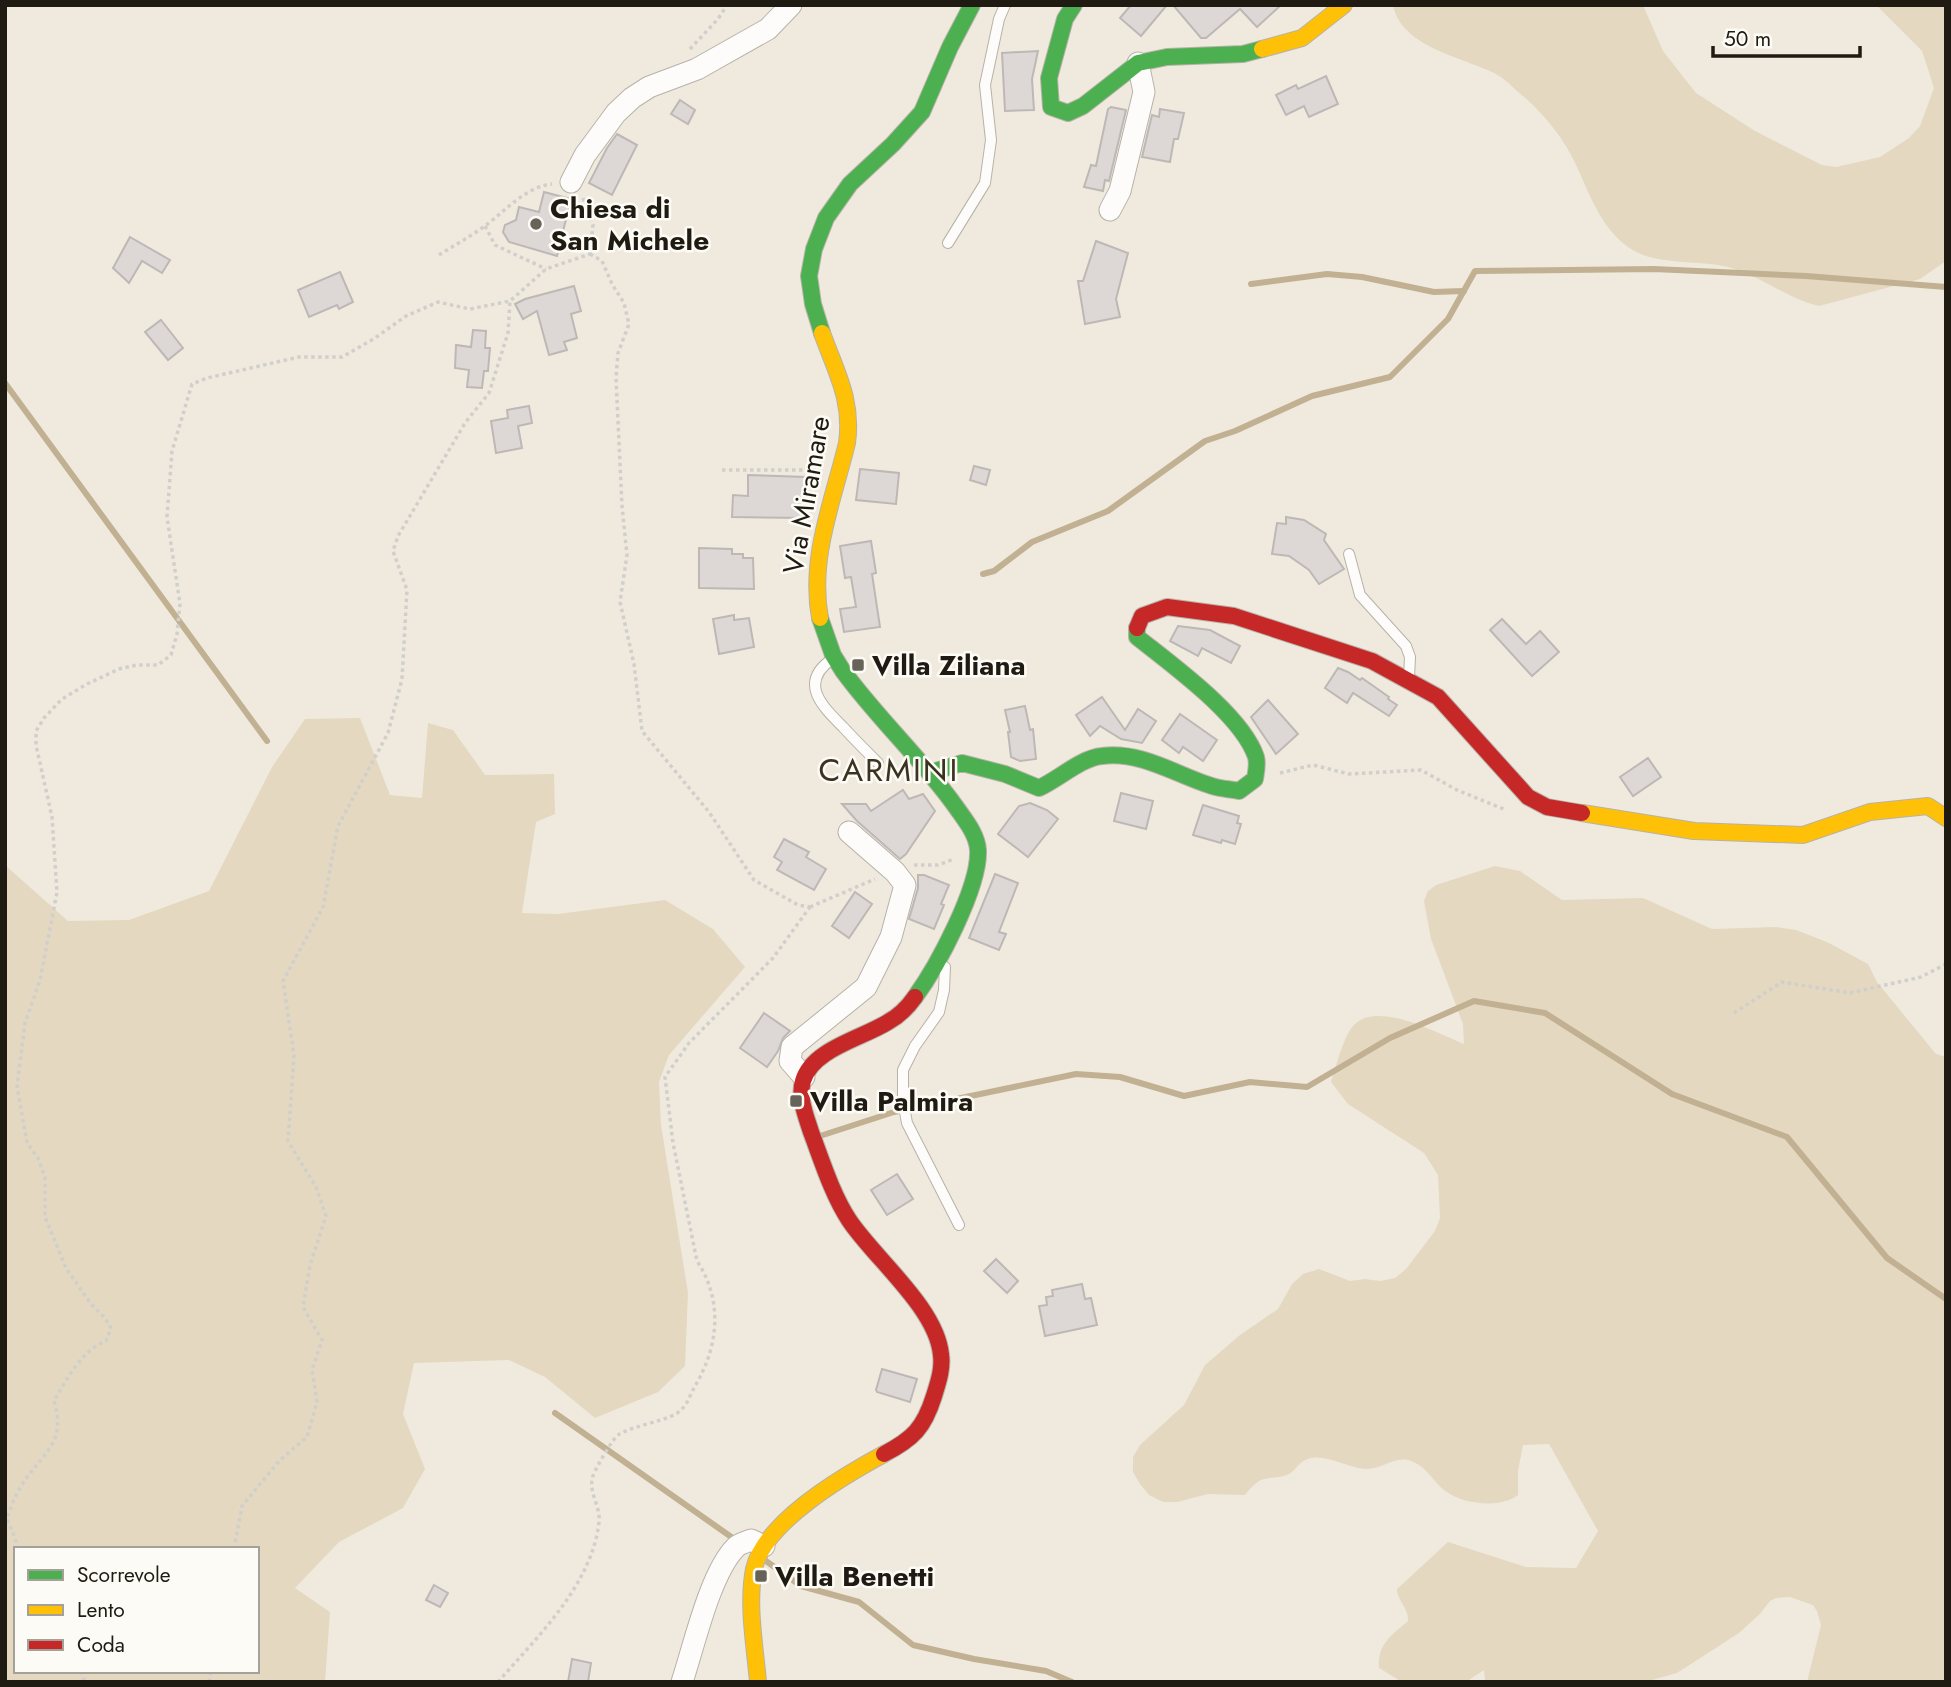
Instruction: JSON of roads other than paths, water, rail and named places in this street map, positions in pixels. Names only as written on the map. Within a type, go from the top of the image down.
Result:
[{"type":"street","points":[[571,182],[584,155],[616,113],[632,97],[649,87],[697,69],[768,29],[791,5]]},
{"type":"street","name":"Via Miramare","points":[[804,1077],[822,1056],[895,1019],[917,996],[940,954],[976,873],[978,850],[971,830],[932,772],[856,688],[834,658],[822,625],[815,581],[818,545],[848,440],[848,399],[821,331],[808,279],[816,241],[827,214],[845,186],[904,136],[926,106],[954,36],[972,5]]},
{"type":"street","points":[[1074,5],[1065,19],[1049,78],[1051,107],[1068,113],[1083,106],[1138,63],[1167,57],[1243,54],[1301,38],[1344,5]]},
{"type":"street","points":[[1110,210],[1120,191],[1144,92],[1138,63]]},
{"type":"street","points":[[932,772],[962,763],[1005,774],[1039,788],[1058,780],[1082,763],[1101,756],[1124,757],[1158,764],[1212,786],[1239,790],[1255,779],[1257,760],[1245,737],[1211,700],[1137,637],[1137,625],[1142,616],[1167,607],[1234,616],[1372,661],[1438,697],[1528,797],[1547,807],[1694,831],[1803,835],[1870,812],[1928,806],[1946,818]]},
{"type":"street","points":[[758,1682],[754,1568],[764,1546],[791,1514],[823,1488],[907,1442],[918,1433],[929,1416],[939,1380],[942,1350],[932,1324],[847,1217],[818,1150],[800,1099],[804,1077],[790,1061],[792,1047],[866,987],[891,937],[905,885],[895,872],[849,832]]},
{"type":"street","points":[[682,1682],[715,1582],[729,1558],[737,1546],[751,1540],[764,1546]]},
{"type":"lane","points":[[948,243],[985,183],[990,140],[985,85],[999,19],[1005,5]]},
{"type":"lane","points":[[1349,554],[1360,595],[1406,646],[1410,657],[1409,681]]},
{"type":"lane","points":[[834,658],[824,665],[816,677],[815,690],[820,703],[878,763]]},
{"type":"lane","points":[[940,954],[945,968],[939,1012],[915,1046],[903,1070],[903,1101],[907,1123],[959,1225]]},
{"type":"waterway","points":[[983,574],[994,571],[1032,542],[1108,511],[1205,441],[1235,431],[1312,396],[1390,377],[1448,319],[1475,271],[1654,269],[1806,276],[1946,287]]},
{"type":"waterway","points":[[1251,284],[1327,274],[1362,277],[1434,292],[1464,291]]},
{"type":"waterway","points":[[5,383],[267,741]]},
{"type":"waterway","points":[[823,1135],[894,1112],[1076,1074],[1120,1077],[1184,1096],[1250,1082],[1307,1087],[1390,1038],[1474,1001],[1545,1013],[1672,1094],[1787,1137],[1887,1258],[1946,1299]]},
{"type":"waterway","points":[[555,1413],[737,1541]]},
{"type":"waterway","points":[[766,1561],[801,1586],[859,1602],[913,1645],[1046,1671],[1072,1682]]},
{"type":"place","name":"Chiesa di San Michele","points":[[536,224]]},
{"type":"place","name":"Villa Ziliana","points":[[858,665]]},
{"type":"place","name":"Villa Palmira","points":[[796,1101]]},
{"type":"place","name":"Villa Benetti","points":[[761,1576]]},
{"type":"district","name":"CARMINI","points":[[889,770]]}]
